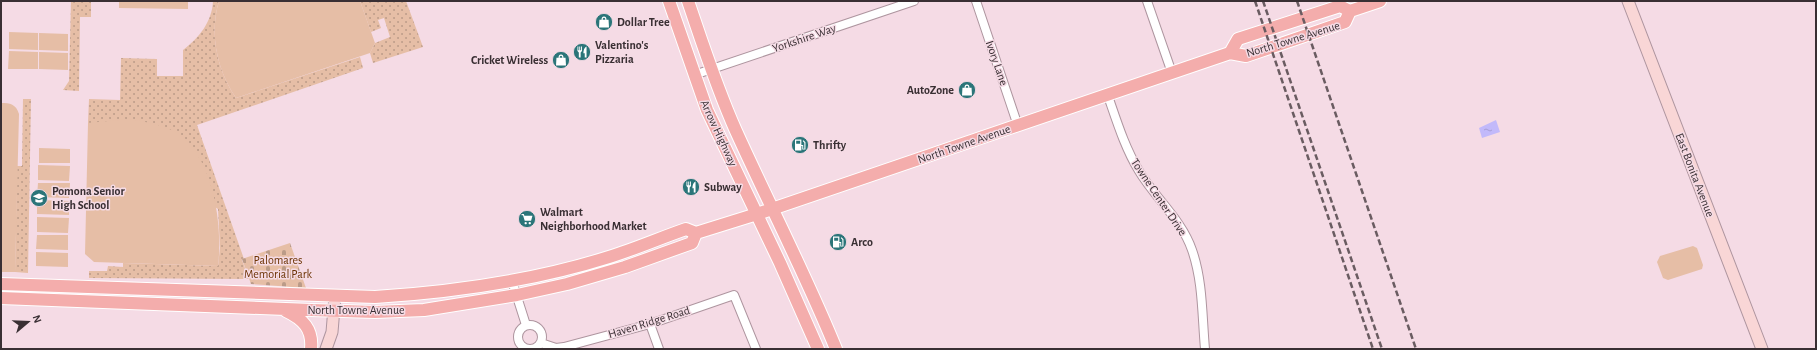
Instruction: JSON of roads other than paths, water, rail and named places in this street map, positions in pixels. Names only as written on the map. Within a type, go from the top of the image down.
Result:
[{"type":"main road","name":"Arrow Highway","points":[[669,1],[707,110],[757,214],[818,349]]},
{"type":"main road","name":"Arrow Highway","points":[[688,1],[711,69],[736,131],[774,208],[836,349]]},
{"type":"main road","name":"North Towne Avenue","points":[[1230,53],[1238,40],[1340,6],[1350,11],[1380,1]]},
{"type":"main road","name":"East Bonita Avenue","points":[[1628,1],[1762,349]]},
{"type":"main road","name":"North Towne Avenue","points":[[1,284],[374,297],[420,294],[512,281],[609,257],[686,229],[696,233],[757,214],[1108,96],[1230,53],[1246,56],[1345,22],[1350,11]]},
{"type":"main road","name":"North Towne Avenue","points":[[1,298],[335,311],[375,312],[424,310],[517,295],[580,280],[625,267],[692,243],[696,233]]},
{"type":"main road","points":[[326,349],[332,332],[335,311],[335,296]]},
{"type":"main road","points":[[281,309],[296,316],[304,322],[310,334],[311,349]]},
{"type":"street","name":"Yorkshire Way","points":[[694,75],[914,1]]},
{"type":"street","name":"Ivory Lane","points":[[976,1],[1018,126]]},
{"type":"street","points":[[1147,1],[1172,73]]},
{"type":"street","name":"Towne Center Drive","points":[[1108,96],[1126,148],[1140,172],[1182,228],[1192,248],[1200,276],[1205,349]]},
{"type":"street","points":[[512,281],[526,325]]},
{"type":"street","name":"Haven Ridge Road","points":[[564,348],[650,324],[734,295],[756,349]]},
{"type":"street","points":[[650,324],[659,349]]},
{"type":"street","points":[[541,343],[542,336],[540,329],[533,325],[526,325],[519,333],[521,344],[531,349],[541,343],[556,348],[564,348]]},
{"type":"water","points":[[1496,120],[1500,132],[1482,138],[1479,128]]},
{"type":"railway","points":[[1255,1],[1373,349]]},
{"type":"railway","points":[[1263,1],[1382,349]]},
{"type":"railway","points":[[1297,1],[1416,349]]},
{"type":"place","name":"Dollar Tree","points":[[604,22]]},
{"type":"place","name":"Valentino's Pizzaria","points":[[582,52]]},
{"type":"place","name":"Cricket Wireless","points":[[561,60]]},
{"type":"place","name":"AutoZone","points":[[967,90]]},
{"type":"place","name":"Thrifty","points":[[800,145]]},
{"type":"place","name":"Subway","points":[[691,187]]},
{"type":"place","name":"Pomona Senior High School","points":[[39,198]]},
{"type":"place","name":"Walmart Neighborhood Market","points":[[527,219]]},
{"type":"place","name":"Arco","points":[[838,242]]},
{"type":"park label","name":"Palomares Memorial Park","points":[[278,267]]}]
